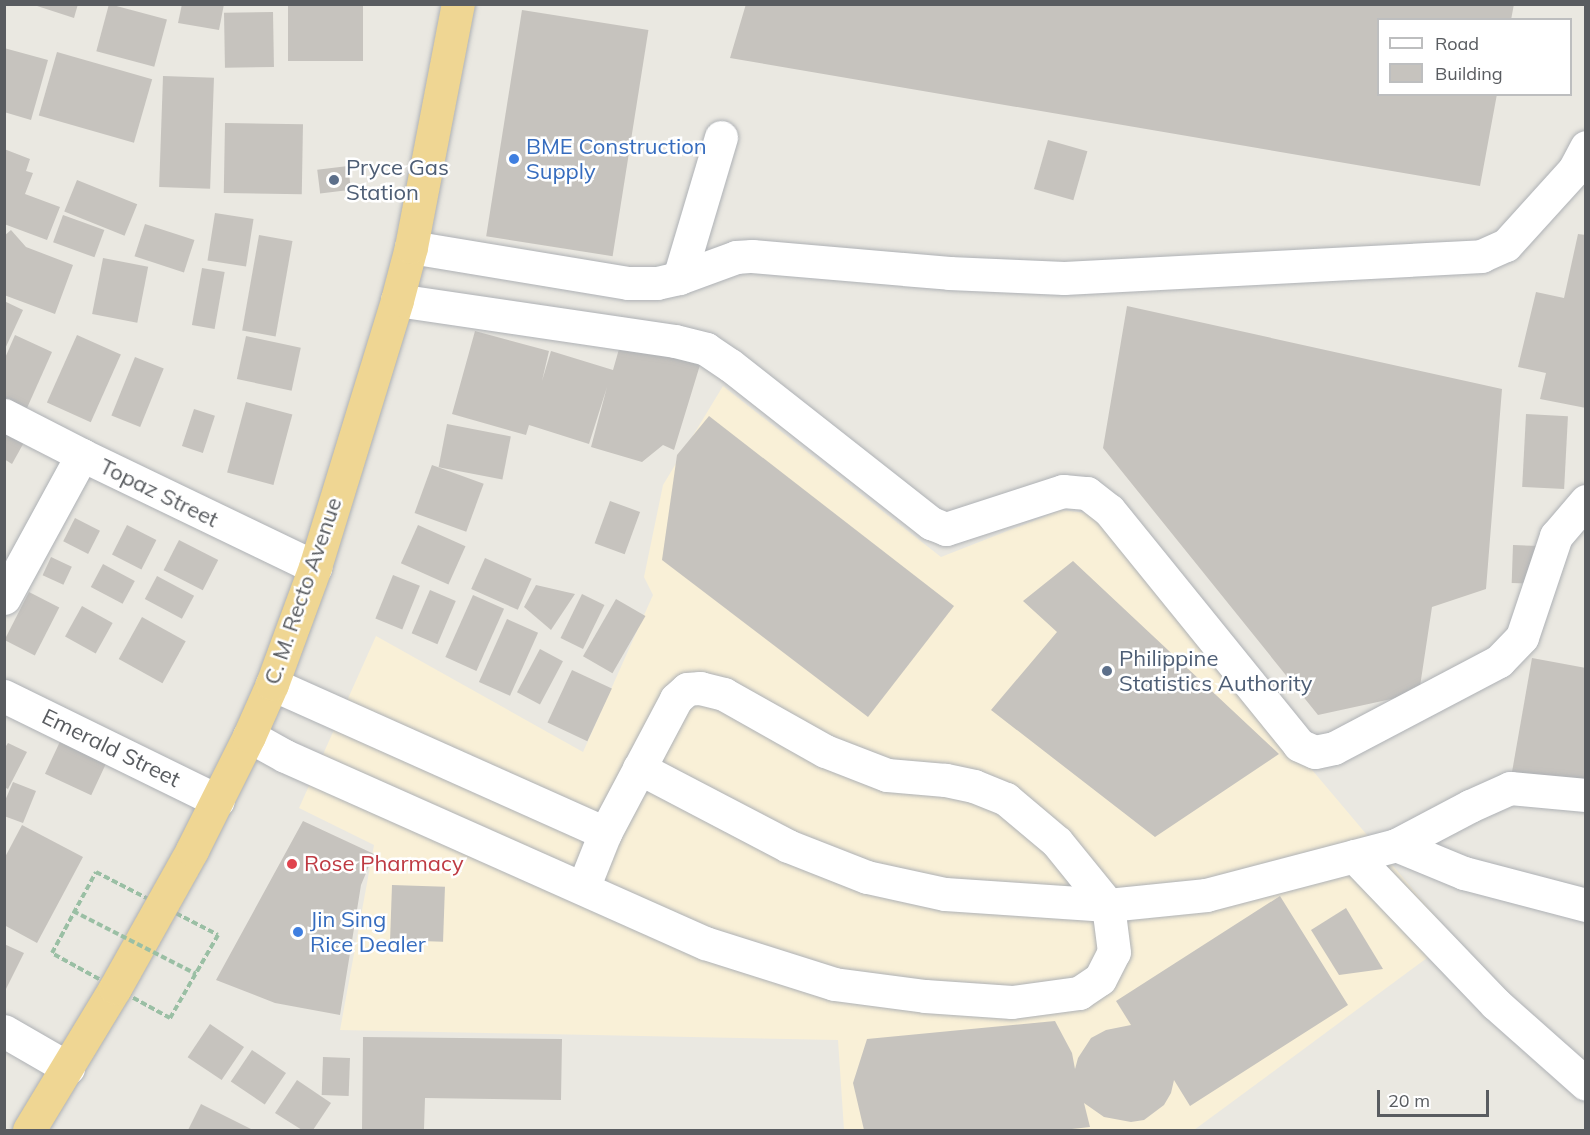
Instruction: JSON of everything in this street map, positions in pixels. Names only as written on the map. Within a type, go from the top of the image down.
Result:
[{"type":"highway","name":"C. M. Recto Avenue","points":[[29,1131],[156,915],[218,801],[272,684],[315,567],[397,300],[411,247],[458,4]]},
{"type":"street","points":[[679,278],[721,136]]},
{"type":"street","points":[[411,247],[628,283],[657,283],[679,278],[736,257],[752,256],[949,273],[1064,278],[1481,256],[1506,245],[1574,170],[1586,147]]},
{"type":"street","points":[[397,300],[675,341],[706,349],[730,365],[931,523],[946,529],[1063,491],[1087,494],[1109,510],[1299,745],[1314,752],[1334,748],[1498,661],[1522,637],[1556,536],[1586,501]]},
{"type":"street","name":"Topaz Street","points":[[4,415],[315,567]]},
{"type":"street","points":[[4,598],[82,455]]},
{"type":"street","points":[[272,684],[605,833]]},
{"type":"street","points":[[249,736],[285,756],[705,943],[834,984],[925,996],[1012,1002],[1079,993],[1100,979],[1114,952],[1108,905],[1058,842],[1006,799],[974,786],[955,782],[887,775],[825,751],[723,694],[700,688],[687,689],[676,699],[605,833],[583,888]]},
{"type":"street","name":"Emerald Street","points":[[4,696],[218,801]]},
{"type":"street","points":[[639,768],[788,846],[867,877],[945,894],[1108,905],[1206,895],[1396,845],[1510,788],[1586,795]]},
{"type":"street","points":[[1396,845],[1474,876],[1586,905]]},
{"type":"street","points":[[1354,856],[1496,1004],[1586,1084]]},
{"type":"street","points":[[4,1031],[68,1068]]},
{"type":"path","points":[[52,954],[73,911],[96,872]]},
{"type":"path","points":[[73,911],[196,974]]},
{"type":"path","points":[[170,1018],[218,935]]},
{"type":"shaded area","points":[[723,386],[941,557],[1061,510],[1096,514],[1454,938],[1194,1130],[844,1130],[838,1040],[340,1030],[374,845],[299,808],[376,636],[583,752],[653,595],[644,577],[663,485]]},
{"type":"building","points":[[31,4],[78,4],[74,18]]},
{"type":"building","points":[[109,4],[167,20],[154,67],[96,51]]},
{"type":"building","points":[[182,4],[224,4],[219,30],[178,23]]},
{"type":"building","points":[[746,4],[1514,4],[1511,18],[1377,18],[1377,96],[1497,96],[1480,186],[730,58]]},
{"type":"building","points":[[288,5],[363,5],[363,61],[288,61]]},
{"type":"building","points":[[522,10],[648,30],[613,256],[486,236]]},
{"type":"building","points":[[273,12],[274,67],[225,68],[224,13]]},
{"type":"building","points":[[4,48],[48,60],[31,120],[4,112]]},
{"type":"building","points":[[57,52],[152,79],[134,143],[39,115]]},
{"type":"building","points":[[163,76],[214,78],[210,189],[159,187]]},
{"type":"building","points":[[225,123],[303,124],[302,194],[224,193]]},
{"type":"building","points":[[1048,140],[1087,151],[1073,200],[1034,189]]},
{"type":"building","points":[[4,149],[30,159],[26,171],[33,173],[25,194],[60,207],[47,240],[4,224]]},
{"type":"building","name":"Pryce Gas Station","points":[[348,166],[351,190],[320,194],[317,170]]},
{"type":"building","points":[[77,180],[137,204],[125,236],[64,212]]},
{"type":"building","points":[[215,213],[254,219],[246,267],[207,260]]},
{"type":"building","points":[[63,215],[104,230],[94,257],[53,242]]},
{"type":"building","points":[[145,224],[194,240],[184,272],[134,256]]},
{"type":"building","points":[[11,230],[26,247],[73,265],[55,314],[4,295],[4,236]]},
{"type":"building","points":[[1578,234],[1586,235],[1586,408],[1540,399],[1546,373],[1518,367],[1536,292],[1564,298]]},
{"type":"building","points":[[259,235],[292,241],[276,336],[242,331]]},
{"type":"building","points":[[103,258],[148,267],[137,323],[92,314]]},
{"type":"building","points":[[202,268],[225,272],[215,329],[192,325]]},
{"type":"building","points":[[4,301],[23,310],[4,351]]},
{"type":"building","points":[[1127,306],[1502,389],[1486,589],[1432,607],[1419,693],[1318,715],[1103,448]]},
{"type":"building","points":[[475,331],[549,351],[542,381],[551,351],[613,370],[621,342],[700,365],[674,450],[663,445],[642,462],[591,447],[607,387],[589,444],[529,425],[526,435],[452,414]]},
{"type":"building","points":[[15,335],[52,352],[27,408],[5,398],[5,358]]},
{"type":"building","points":[[77,335],[121,355],[91,422],[47,403]]},
{"type":"building","points":[[246,336],[301,348],[292,391],[237,379]]},
{"type":"building","points":[[135,357],[164,369],[140,427],[111,415]]},
{"type":"building","points":[[246,402],[292,414],[273,485],[227,473]]},
{"type":"building","points":[[194,409],[215,416],[203,453],[182,446]]},
{"type":"building","points":[[1526,414],[1568,416],[1564,489],[1522,487]]},
{"type":"building","points":[[709,416],[954,606],[868,717],[662,560],[677,455]]},
{"type":"building","points":[[447,424],[511,436],[502,480],[439,467]]},
{"type":"building","points":[[4,425],[27,437],[12,464],[4,459]]},
{"type":"building","points":[[432,465],[484,484],[466,532],[415,513]]},
{"type":"building","points":[[610,501],[640,512],[625,554],[595,543]]},
{"type":"building","points":[[75,518],[100,531],[88,554],[63,541]]},
{"type":"building","points":[[127,525],[156,540],[141,569],[112,554]]},
{"type":"building","points":[[418,525],[466,546],[448,585],[401,563]]},
{"type":"building","points":[[179,540],[218,560],[203,590],[164,570]]},
{"type":"building","points":[[1513,545],[1539,546],[1538,584],[1512,583]]},
{"type":"building","points":[[51,557],[72,567],[63,585],[43,575]]},
{"type":"building","points":[[485,558],[532,579],[518,610],[471,589]]},
{"type":"building","name":"Philippine Statistics Authority","points":[[1073,561],[1279,754],[1155,837],[991,710],[1057,632],[1023,601]]},
{"type":"building","points":[[103,564],[135,581],[123,604],[91,587]]},
{"type":"building","points":[[393,575],[420,586],[402,629],[375,619]]},
{"type":"building","points":[[157,576],[194,596],[182,619],[145,599]]},
{"type":"building","points":[[536,585],[575,594],[551,630],[524,607]]},
{"type":"building","points":[[430,590],[456,601],[437,644],[412,633]]},
{"type":"building","points":[[29,592],[59,607],[35,656],[4,640]]},
{"type":"building","points":[[582,594],[604,605],[583,649],[561,638]]},
{"type":"building","points":[[473,595],[504,609],[476,671],[445,657]]},
{"type":"building","points":[[616,599],[645,616],[612,673],[583,656]]},
{"type":"building","points":[[82,606],[113,623],[96,654],[65,637]]},
{"type":"building","points":[[142,617],[186,641],[162,683],[119,659]]},
{"type":"building","points":[[507,619],[538,633],[510,696],[479,682]]},
{"type":"building","points":[[540,649],[563,661],[540,704],[517,692]]},
{"type":"building","points":[[1532,658],[1586,668],[1586,785],[1512,772]]},
{"type":"building","points":[[572,670],[612,689],[587,741],[547,723]]},
{"type":"building","points":[[64,733],[110,755],[91,795],[45,774]]},
{"type":"building","points":[[8,743],[27,752],[8,789],[4,787],[4,749]]},
{"type":"building","points":[[13,782],[36,791],[23,823],[4,816],[4,803]]},
{"type":"building","name":"Jin Sing Rice Dealer","points":[[303,821],[374,854],[361,885],[340,1015],[275,1003],[216,980]]},
{"type":"building","points":[[22,825],[83,857],[37,943],[4,925],[4,859]]},
{"type":"building","points":[[392,885],[445,887],[443,942],[390,940]]},
{"type":"building","points":[[1280,896],[1348,1005],[1190,1106],[1174,1080],[1171,1093],[1164,1105],[1144,1120],[1131,1122],[1104,1117],[1084,1103],[1090,1127],[1063,1130],[864,1130],[853,1083],[867,1039],[1055,1021],[1072,1053],[1075,1069],[1078,1058],[1091,1038],[1106,1030],[1131,1025],[1116,1001]]},
{"type":"building","points":[[1346,908],[1383,969],[1339,975],[1311,930]]},
{"type":"building","points":[[4,944],[24,953],[4,993]]},
{"type":"building","points":[[210,1024],[244,1047],[222,1080],[188,1057]]},
{"type":"building","points":[[363,1037],[562,1039],[561,1100],[425,1098],[424,1129],[362,1129]]},
{"type":"building","points":[[252,1050],[286,1073],[265,1104],[231,1082]]},
{"type":"building","points":[[323,1057],[350,1058],[349,1096],[322,1095]]},
{"type":"building","points":[[297,1080],[331,1103],[313,1130],[302,1130],[275,1113]]},
{"type":"building","points":[[201,1104],[253,1130],[188,1130]]},
{"type":"place","name":"BME Construction Supply","points":[[514,159]]},
{"type":"place","name":"Pryce Gas Station","points":[[334,180]]},
{"type":"place","name":"Philippine Statistics Authority","points":[[1107,671]]},
{"type":"place","name":"Rose Pharmacy","points":[[292,864]]},
{"type":"place","name":"Jin Sing Rice Dealer","points":[[298,932]]}]
